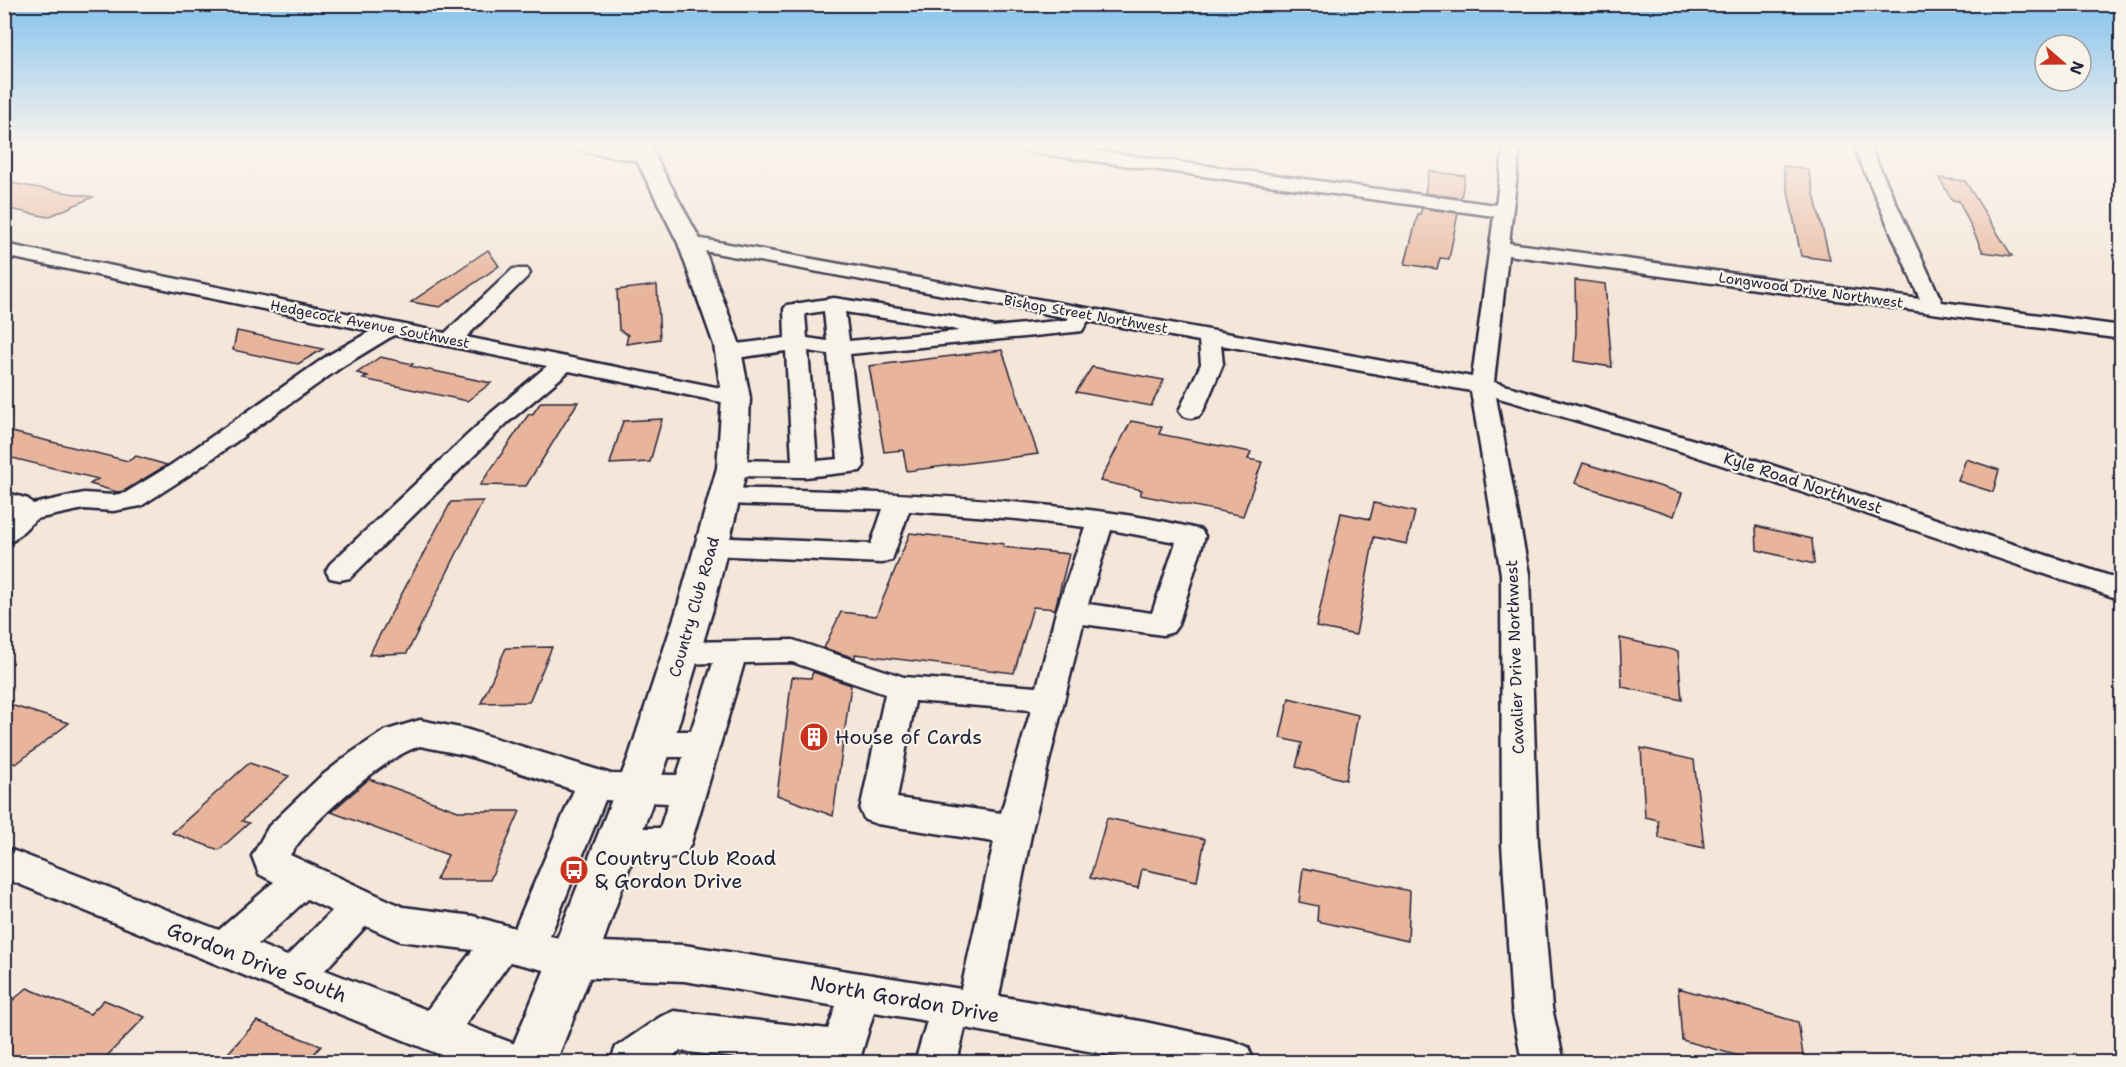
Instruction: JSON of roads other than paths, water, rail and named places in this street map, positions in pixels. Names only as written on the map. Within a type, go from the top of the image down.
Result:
[{"type":"main road","name":"Country Club Road","points":[[531,1062],[573,959],[653,744],[681,653],[728,482],[736,398],[729,352],[690,243],[666,197]]},
{"type":"street","points":[[1394,197],[1505,212]]},
{"type":"street","name":"Cavalier Drive Northwest","points":[[1507,197],[1482,386],[1515,574],[1520,843],[1532,1008],[1544,1062]]},
{"type":"street","points":[[1885,197],[1934,306]]},
{"type":"street","name":"Bishop Street Northwest","points":[[690,243],[1482,386]]},
{"type":"street","name":"Longwood Drive Northwest","points":[[1501,248],[2121,333]]},
{"type":"street","name":"Hedgecock Avenue Southwest","points":[[4,250],[736,398]]},
{"type":"street","points":[[450,340],[520,273]]},
{"type":"street","points":[[860,308],[889,278]]},
{"type":"street","points":[[728,482],[805,469],[851,466],[834,304]]},
{"type":"street","points":[[805,469],[794,309],[834,304],[951,322],[993,334]]},
{"type":"street","points":[[729,352],[797,343],[838,349],[1074,326],[1083,314]]},
{"type":"street","points":[[4,534],[16,506],[84,501],[113,503],[132,500],[180,470],[335,361],[391,328]]},
{"type":"street","points":[[1191,411],[1212,363],[1209,336]]},
{"type":"street","points":[[340,571],[499,418],[565,363]]},
{"type":"street","name":"Kyle Road Northwest","points":[[1482,386],[1692,447],[2121,590]]},
{"type":"street","points":[[728,482],[1128,523],[1191,536],[1163,626],[1071,612]]},
{"type":"street","points":[[711,546],[882,554],[899,501]]},
{"type":"street","points":[[936,1062],[963,1008],[1050,700],[1071,612],[1101,520]]},
{"type":"street","points":[[681,653],[731,654],[793,651],[903,688],[1050,700]]},
{"type":"street","points":[[616,843],[673,843],[731,654]]},
{"type":"street","points":[[903,688],[877,810],[1014,830]]},
{"type":"street","name":"North Gordon Drive","points":[[594,784],[449,737],[420,733],[409,735],[396,740],[363,762],[332,788],[275,847],[270,856],[272,863],[303,880],[400,924],[473,933],[514,946],[573,959],[684,963],[861,991],[1145,1042],[1233,1062]]},
{"type":"street","points":[[653,744],[704,744]]},
{"type":"street","points":[[435,1033],[514,946],[594,784],[611,788],[690,789]]},
{"type":"street","name":"Gordon Drive South","points":[[4,862],[294,975],[508,1062]]},
{"type":"street","points":[[225,949],[303,880]]},
{"type":"street","points":[[294,975],[361,906]]},
{"type":"street","points":[[631,1062],[674,1031],[840,1056],[861,991]]},
{"type":"place","name":"House of Cards","points":[[814,737]]},
{"type":"place","name":"Country Club Road & Gordon Drive","points":[[574,870]]}]
